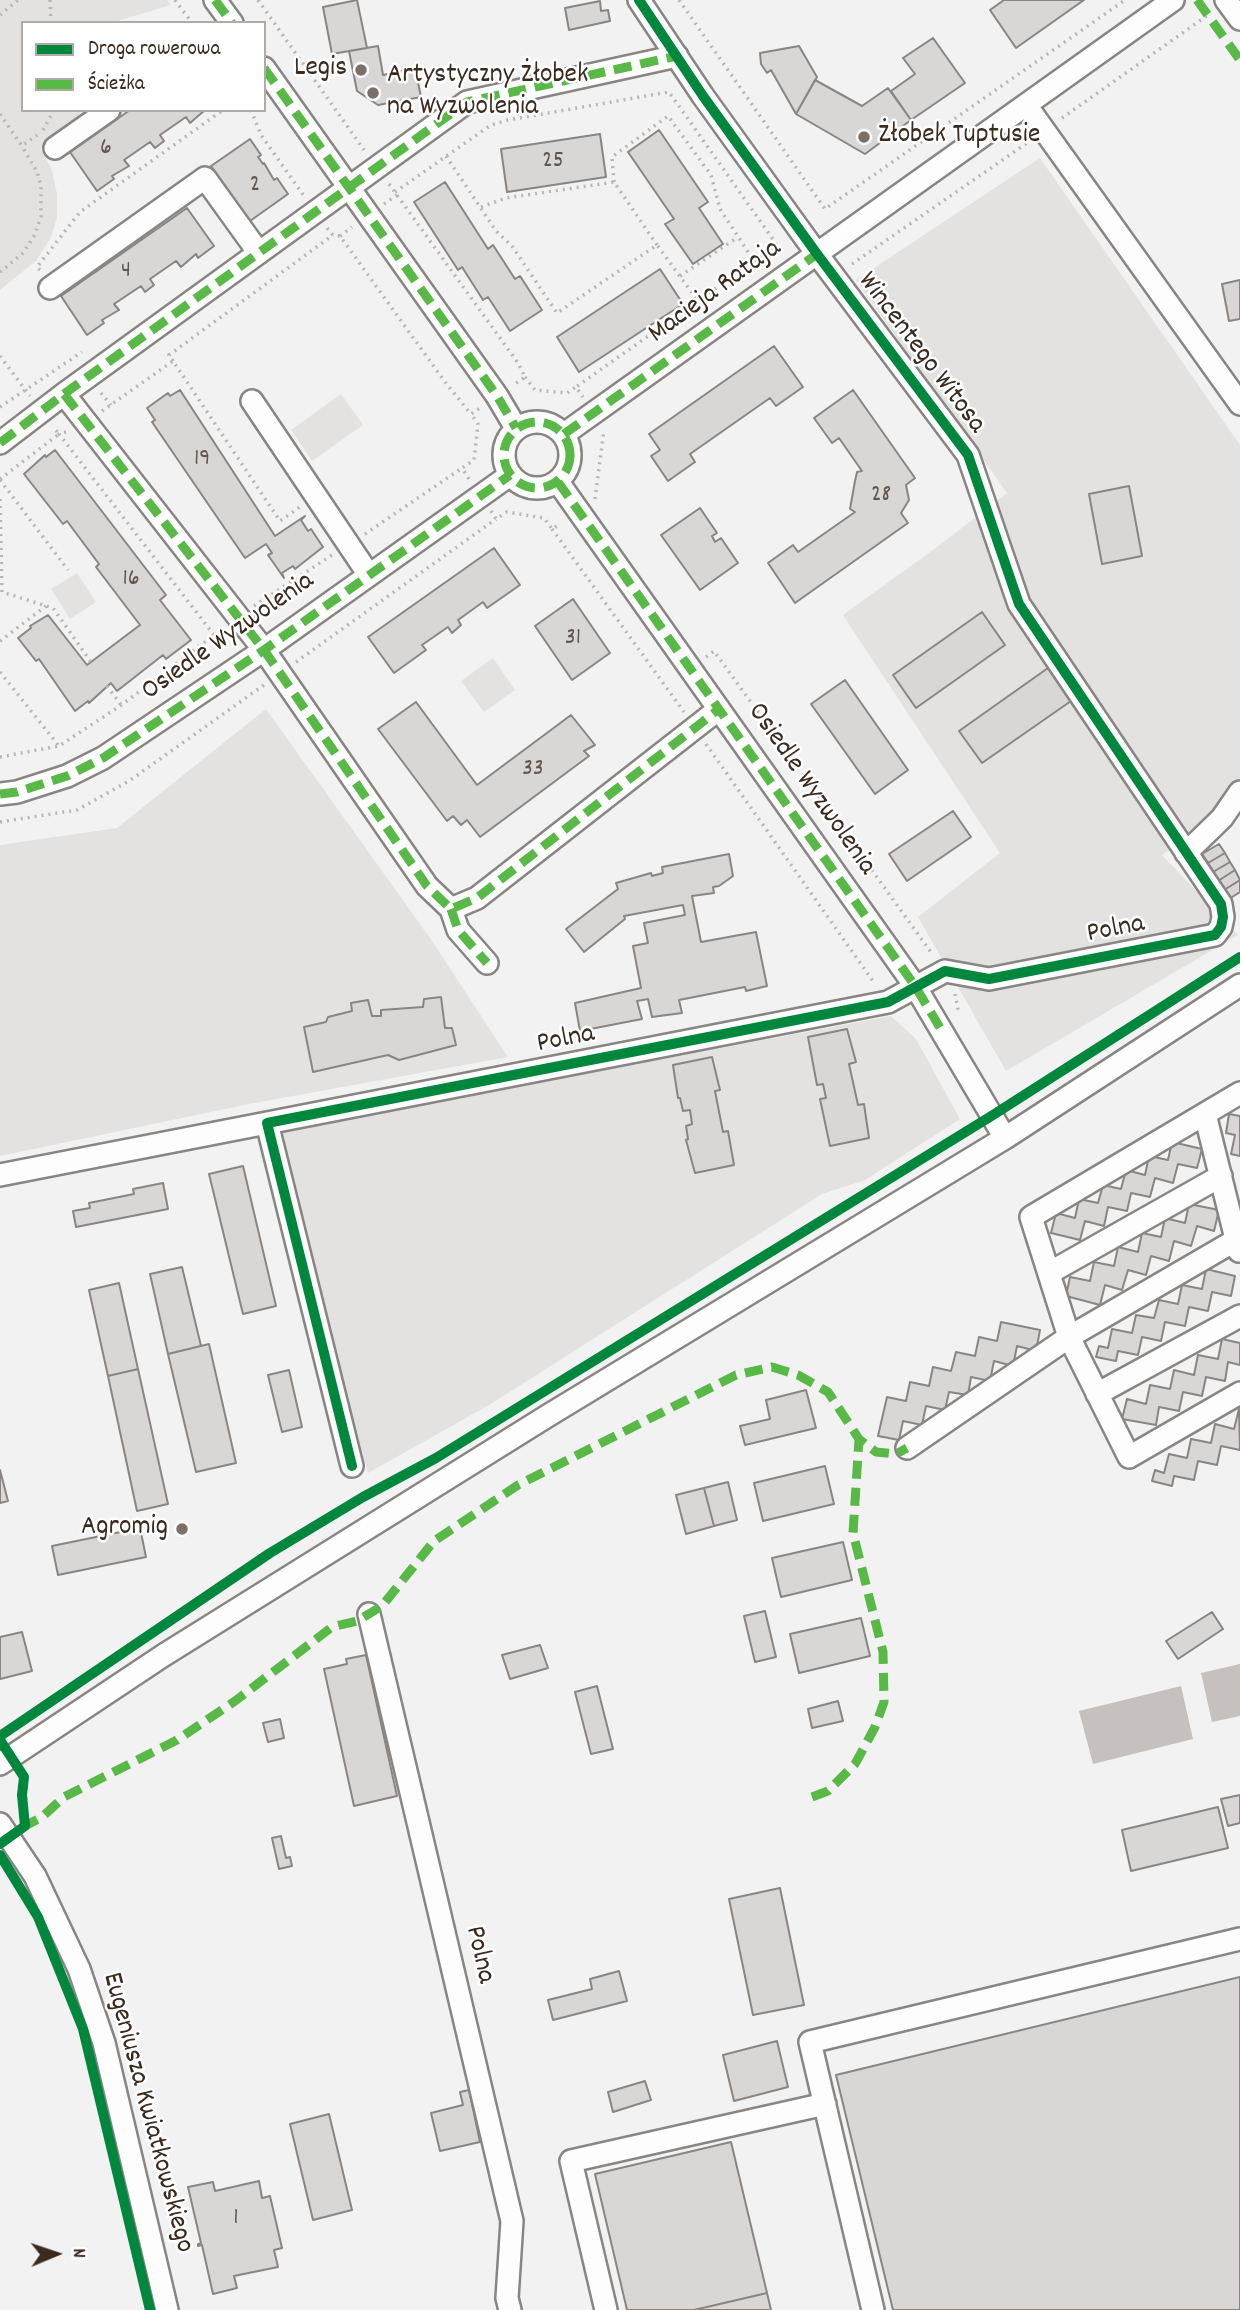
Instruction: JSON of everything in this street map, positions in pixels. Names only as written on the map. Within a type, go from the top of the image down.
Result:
[{"type":"street","points":[[215,0],[231,21]]},
{"type":"street","name":"Wincentego Witosa","points":[[639,0],[817,254],[968,456],[1019,604],[1221,904],[1223,917],[1221,927],[1215,935]]},
{"type":"street","name":"Macieja Rataja","points":[[564,434],[603,422],[817,254],[1173,0]]},
{"type":"street","points":[[1226,0],[1240,19]]},
{"type":"street","points":[[0,443],[467,102],[677,57]]},
{"type":"street","points":[[266,71],[497,396],[516,428]]},
{"type":"street","points":[[1026,105],[1240,404]]},
{"type":"street","points":[[55,148],[106,112]]},
{"type":"street","points":[[46,281],[205,178],[259,253]]},
{"type":"street","points":[[64,394],[264,650],[427,886],[451,909],[458,930],[487,963]]},
{"type":"street","points":[[252,401],[369,575]]},
{"type":"street","points":[[541,421],[554,425],[564,434],[570,446],[571,459],[567,472],[558,482],[546,488],[532,488],[520,484],[510,475],[504,451],[508,438],[516,428],[528,422],[541,421]]},
{"type":"street","name":"Osiedle Wyzwolenia","points":[[0,794],[17,792],[67,776],[103,758],[264,650],[510,475]]},
{"type":"street","name":"Osiedle Wyzwolenia","points":[[558,482],[915,986],[1005,1138]]},
{"type":"street","points":[[451,909],[477,898],[719,709]]},
{"type":"street","points":[[1186,853],[1222,818],[1240,792]]},
{"type":"street","name":"Polna","points":[[0,1175],[888,1002],[945,971],[989,979],[1215,935]]},
{"type":"street","points":[[0,1764],[164,1654],[1238,993]]},
{"type":"street","points":[[1240,1093],[1031,1217],[1069,1337],[1129,1457],[1240,1393]]},
{"type":"street","points":[[907,1448],[1069,1337],[1238,1247],[1205,1114]]},
{"type":"street","points":[[267,1123],[352,1466]]},
{"type":"street","points":[[1049,1273],[1221,1176]]},
{"type":"street","points":[[1097,1394],[1240,1316]]},
{"type":"street","name":"Polna","points":[[369,1614],[512,2221],[507,2298],[510,2310]]},
{"type":"street","name":"Eugeniusza Kwiatkowskiego","points":[[0,1824],[35,1876],[79,1969],[104,2043],[167,2310]]},
{"type":"street","points":[[873,2310],[810,2042],[1240,1939]]},
{"type":"street","points":[[606,2310],[571,2161],[825,2104]]},
{"type":"path","points":[[0,15],[18,0]]},
{"type":"path","points":[[50,0],[51,21]]},
{"type":"path","points":[[175,0],[191,21]]},
{"type":"path","points":[[258,0],[535,390],[568,393],[777,245],[668,92],[491,125],[395,192]]},
{"type":"path","points":[[679,0],[825,209],[1125,0]]},
{"type":"path","points":[[835,277],[1208,15]]},
{"type":"path","points":[[22,146],[42,131],[53,112]]},
{"type":"path","points":[[46,281],[37,267],[80,212],[220,112]]},
{"type":"path","points":[[252,112],[261,135],[315,212],[333,235],[340,236],[478,424],[474,460],[462,468],[496,519]]},
{"type":"path","points":[[0,114],[37,172],[41,186],[41,218],[34,236],[23,253],[0,272]]},
{"type":"path","points":[[698,301],[614,182],[612,158],[668,116],[710,175],[720,209],[754,261]]},
{"type":"path","points":[[446,156],[496,231],[512,246],[557,313],[657,245]]},
{"type":"path","points":[[481,207],[506,198],[614,182]]},
{"type":"path","points":[[306,503],[280,521],[169,355],[333,235]]},
{"type":"path","points":[[680,276],[738,237]]},
{"type":"path","points":[[173,361],[80,428],[59,434],[214,635]]},
{"type":"path","points":[[471,414],[525,377]]},
{"type":"path","points":[[552,529],[594,501],[603,422],[576,387]]},
{"type":"path","points":[[0,480],[68,570]]},
{"type":"path","points":[[0,499],[1,592],[52,608],[91,662]]},
{"type":"path","points":[[0,822],[77,810],[129,781],[507,512],[544,518],[888,1002]]},
{"type":"path","points":[[0,634],[2,639],[46,606]]},
{"type":"path","points":[[664,685],[714,651],[945,971],[955,988],[957,1011],[963,1022]]},
{"type":"path","points":[[1,675],[59,746]]},
{"type":"path","points":[[107,686],[121,705]]},
{"type":"shaded area","points":[[0,0],[167,0],[171,5],[118,21],[21,21],[21,112],[79,112],[81,124],[41,149],[52,170],[57,194],[57,218],[50,239],[36,261],[0,290]]},
{"type":"shaded area","points":[[1040,158],[1240,445],[1240,799],[1162,855],[1238,935],[1006,1071],[918,917],[1000,853],[843,615],[1007,493],[856,280]]},
{"type":"shaded area","points":[[341,394],[363,425],[312,461],[291,430]]},
{"type":"shaded area","points":[[77,573],[96,602],[70,619],[51,589]]},
{"type":"shaded area","points":[[493,658],[515,690],[484,712],[461,681]]},
{"type":"shaded area","points":[[266,709],[430,938],[508,1057],[249,1104],[0,1156],[0,845],[117,828]]},
{"type":"shaded area","points":[[891,1016],[916,1039],[960,1119],[865,1180],[822,1194],[489,1405],[368,1473],[275,1132]]},
{"type":"shaded area","points":[[1240,1664],[1240,1716],[1212,1722],[1201,1673]]},
{"type":"shaded area","points":[[1181,1686],[1193,1739],[1093,1764],[1079,1711]]},
{"type":"building","points":[[357,0],[367,48],[332,54],[323,7]]},
{"type":"building","points":[[1004,0],[1084,0],[1016,48],[990,10]]},
{"type":"building","points":[[600,1],[601,11],[608,10],[610,21],[569,30],[565,8]]},
{"type":"building","points":[[933,38],[965,83],[911,120],[891,91],[915,74],[903,58]]},
{"type":"building","points":[[378,46],[383,75],[415,68],[421,97],[378,105],[357,91],[349,51]]},
{"type":"building","points":[[799,46],[817,77],[796,114],[771,70],[767,73],[761,64],[760,53]]},
{"type":"building","points":[[815,80],[862,106],[888,88],[911,120],[865,154],[796,114]]},
{"type":"building","points":[[127,112],[203,112],[190,123],[186,117],[160,135],[164,141],[155,148],[150,142],[124,160],[129,166],[112,176],[114,179],[97,191],[70,152]]},
{"type":"building","points":[[659,130],[708,202],[699,208],[723,244],[693,264],[665,224],[674,219],[628,152]]},
{"type":"building","points":[[600,134],[606,177],[507,192],[501,149]]},
{"type":"building","points":[[250,139],[261,155],[258,157],[288,194],[250,221],[211,166]]},
{"type":"building","points":[[445,182],[488,249],[493,245],[515,279],[520,276],[542,310],[510,331],[488,297],[483,300],[462,267],[458,270],[414,202]]},
{"type":"building","points":[[187,208],[214,246],[198,258],[196,254],[181,267],[176,261],[150,279],[154,285],[145,292],[141,286],[114,304],[119,310],[102,320],[104,323],[87,335],[61,296]]},
{"type":"building","points":[[660,269],[683,304],[579,372],[557,337]]},
{"type":"building","points":[[1240,280],[1240,319],[1229,321],[1222,284]]},
{"type":"building","points":[[774,346],[803,387],[776,406],[770,398],[690,454],[695,462],[668,481],[651,456],[660,450],[649,434]]},
{"type":"building","points":[[180,390],[275,536],[305,516],[301,520],[323,547],[295,569],[293,566],[282,573],[284,578],[268,555],[272,553],[266,544],[245,558],[152,422],[155,420],[147,408],[168,393],[170,396]]},
{"type":"building","points":[[853,390],[915,478],[906,485],[909,500],[901,513],[908,523],[795,603],[768,563],[793,545],[798,552],[855,512],[850,509],[857,472],[862,471],[839,438],[832,443],[814,418]]},
{"type":"building","points":[[55,450],[166,595],[160,600],[191,640],[166,659],[163,655],[117,691],[111,683],[89,703],[88,701],[75,711],[39,659],[36,661],[18,638],[31,628],[30,626],[48,615],[87,665],[140,625],[96,567],[99,564],[67,521],[63,524],[24,474],[45,455],[46,457]]},
{"type":"building","points":[[1129,486],[1142,556],[1102,564],[1089,494]]},
{"type":"building","points":[[700,508],[717,533],[712,536],[715,542],[721,538],[738,563],[700,590],[661,535]]},
{"type":"building","points":[[494,548],[520,585],[487,608],[483,602],[458,620],[461,625],[452,633],[448,627],[422,645],[426,650],[394,673],[368,637]]},
{"type":"building","points":[[573,599],[610,653],[572,680],[535,626]]},
{"type":"building","points":[[982,612],[1005,645],[916,708],[893,675]]},
{"type":"building","points":[[1048,668],[1071,701],[982,763],[959,731]]},
{"type":"building","points":[[845,680],[908,770],[875,794],[811,704]]},
{"type":"building","points":[[416,702],[477,785],[571,715],[595,745],[584,751],[589,756],[480,837],[467,820],[461,825],[453,816],[447,821],[378,729]]},
{"type":"building","points":[[953,811],[971,837],[907,881],[889,854]]},
{"type":"building","points":[[1219,844],[1225,853],[1208,863],[1202,854]]},
{"type":"building","points":[[1225,853],[1230,862],[1213,872],[1208,863]]},
{"type":"building","points":[[729,854],[733,876],[713,887],[714,893],[692,896],[701,942],[756,932],[767,986],[746,991],[745,987],[679,1000],[682,1013],[652,1017],[648,999],[637,1001],[642,1019],[580,1031],[575,1003],[641,988],[633,946],[648,943],[644,923],[685,915],[683,905],[624,916],[625,919],[584,952],[566,929],[618,889],[616,883],[651,873],[652,876],[663,873],[662,867]]},
{"type":"building","points":[[1230,862],[1235,870],[1218,881],[1213,872]]},
{"type":"building","points":[[1235,870],[1240,880],[1224,890],[1218,881]]},
{"type":"building","points":[[1240,880],[1240,892],[1229,899],[1224,890]]},
{"type":"building","points":[[441,997],[445,1028],[452,1028],[456,1045],[399,1060],[388,1055],[313,1072],[304,1027],[326,1022],[328,1017],[352,1011],[351,1003],[368,1000],[372,1016],[381,1016],[381,1010],[423,1007],[424,999]]},
{"type":"building","points":[[847,1029],[856,1062],[849,1064],[858,1105],[864,1104],[869,1138],[830,1146],[820,1099],[826,1098],[823,1084],[817,1085],[808,1037]]},
{"type":"building","points":[[712,1057],[720,1090],[715,1091],[723,1132],[728,1131],[734,1165],[695,1173],[686,1140],[686,1126],[692,1124],[690,1110],[683,1111],[678,1098],[673,1065]]},
{"type":"building","points":[[1229,1114],[1240,1116],[1240,1156],[1231,1154],[1235,1135],[1226,1133]]},
{"type":"building","points":[[1172,1142],[1202,1149],[1197,1168],[1178,1164],[1173,1183],[1155,1178],[1150,1197],[1131,1193],[1127,1211],[1108,1207],[1104,1226],[1085,1221],[1080,1240],[1051,1233],[1056,1213],[1075,1218],[1079,1199],[1098,1203],[1103,1185],[1121,1189],[1126,1170],[1145,1175],[1149,1156],[1168,1160]]},
{"type":"building","points":[[243,1166],[276,1306],[243,1314],[209,1174]]},
{"type":"building","points":[[163,1183],[168,1209],[76,1227],[73,1211],[90,1208],[89,1203],[134,1194],[133,1189]]},
{"type":"building","points":[[1189,1204],[1219,1210],[1214,1231],[1197,1226],[1191,1246],[1174,1241],[1169,1261],[1151,1256],[1146,1275],[1128,1270],[1122,1290],[1105,1285],[1100,1305],[1066,1296],[1070,1277],[1090,1281],[1094,1262],[1114,1266],[1118,1247],[1138,1252],[1142,1233],[1161,1237],[1165,1218],[1185,1223]]},
{"type":"building","points":[[182,1267],[201,1346],[168,1354],[150,1274]]},
{"type":"building","points":[[1206,1269],[1235,1276],[1231,1296],[1212,1292],[1208,1311],[1189,1307],[1185,1326],[1165,1322],[1161,1341],[1142,1337],[1138,1355],[1118,1351],[1116,1361],[1096,1357],[1099,1346],[1108,1348],[1112,1329],[1132,1333],[1136,1315],[1154,1318],[1159,1300],[1178,1304],[1182,1285],[1202,1289]]},
{"type":"building","points":[[119,1283],[138,1369],[108,1376],[89,1290]]},
{"type":"building","points":[[1001,1322],[1040,1330],[1036,1351],[1017,1346],[1013,1366],[994,1361],[990,1381],[971,1377],[968,1395],[949,1392],[945,1410],[926,1406],[922,1425],[903,1421],[899,1440],[878,1436],[887,1397],[906,1401],[910,1382],[929,1386],[933,1367],[951,1371],[956,1352],[975,1356],[979,1337],[997,1341]]},
{"type":"building","points":[[1222,1339],[1240,1343],[1240,1365],[1228,1362],[1225,1381],[1206,1377],[1202,1396],[1183,1392],[1179,1411],[1159,1407],[1156,1425],[1122,1419],[1127,1399],[1146,1404],[1150,1385],[1170,1389],[1174,1370],[1194,1375],[1198,1355],[1218,1359]]},
{"type":"building","points":[[209,1344],[236,1463],[196,1472],[168,1354]]},
{"type":"building","points":[[138,1369],[168,1504],[137,1511],[108,1376]]},
{"type":"building","points":[[289,1370],[302,1427],[282,1432],[268,1375]]},
{"type":"building","points":[[806,1390],[816,1428],[745,1445],[740,1426],[770,1419],[766,1400]]},
{"type":"building","points":[[1239,1409],[1240,1450],[1221,1446],[1217,1465],[1198,1461],[1194,1480],[1174,1476],[1172,1486],[1152,1481],[1155,1470],[1164,1473],[1169,1454],[1187,1458],[1191,1439],[1211,1443],[1215,1424],[1234,1429]]},
{"type":"building","points":[[825,1466],[834,1504],[763,1521],[754,1483]]},
{"type":"building","points":[[0,1470],[8,1501],[0,1503]]},
{"type":"building","points":[[728,1482],[737,1520],[714,1526],[704,1488]]},
{"type":"building","points":[[704,1488],[714,1526],[686,1534],[676,1495]]},
{"type":"building","points":[[140,1528],[146,1557],[58,1575],[52,1546]]},
{"type":"building","points":[[843,1542],[852,1580],[781,1597],[772,1558]]},
{"type":"building","points":[[765,1611],[776,1657],[755,1662],[744,1616]]},
{"type":"building","points":[[1212,1612],[1223,1629],[1178,1659],[1166,1641]]},
{"type":"building","points":[[861,1618],[870,1656],[799,1673],[790,1634]]},
{"type":"building","points":[[22,1632],[32,1671],[0,1679],[0,1637]]},
{"type":"building","points":[[540,1645],[548,1668],[510,1679],[502,1655]]},
{"type":"building","points":[[366,1655],[397,1796],[354,1806],[324,1669],[347,1664],[346,1659]]},
{"type":"building","points":[[597,1686],[613,1749],[591,1754],[575,1692]]},
{"type":"building","points":[[838,1701],[843,1721],[812,1728],[808,1709]]},
{"type":"building","points":[[280,1719],[284,1738],[268,1742],[263,1723]]},
{"type":"building","points":[[1240,1795],[1240,1823],[1228,1826],[1221,1799]]},
{"type":"building","points":[[1218,1807],[1228,1848],[1131,1871],[1122,1830]]},
{"type":"building","points":[[281,1836],[286,1858],[290,1857],[292,1866],[279,1869],[272,1838]]},
{"type":"building","points":[[780,1888],[804,2005],[753,2015],[729,1899]]},
{"type":"building","points":[[619,1971],[627,2001],[553,2020],[548,2000],[592,1989],[590,1979]]},
{"type":"building","points":[[1240,1977],[1240,2310],[893,2310],[836,2075]]},
{"type":"building","points":[[777,2041],[788,2087],[734,2101],[723,2055]]},
{"type":"building","points":[[645,2081],[651,2100],[613,2112],[608,2092]]},
{"type":"building","points":[[469,2090],[480,2142],[440,2151],[431,2113],[463,2105],[460,2092]]},
{"type":"building","points":[[329,2114],[352,2210],[313,2220],[290,2124]]},
{"type":"building","points":[[731,2142],[767,2293],[694,2310],[627,2310],[595,2174]]},
{"type":"building","points":[[259,2181],[262,2198],[270,2196],[282,2248],[274,2250],[278,2267],[234,2276],[237,2288],[213,2294],[202,2245],[198,2246],[201,2243],[188,2187],[213,2182],[215,2191]]},
{"type":"building","points":[[767,2293],[771,2310],[694,2310]]},
{"type":"marked path","points":[[215,0],[231,21]]},
{"type":"marked path","points":[[1197,0],[1240,60]]},
{"type":"marked path","points":[[64,394],[467,102],[677,56]]},
{"type":"marked path","points":[[266,71],[497,396],[516,428]]},
{"type":"marked path","points":[[564,434],[817,254],[814,250]]},
{"type":"marked path","points":[[0,443],[64,394],[264,650],[427,886],[451,909],[477,898],[719,709]]},
{"type":"marked path","points":[[530,422],[544,422],[556,427],[565,436],[570,455],[568,468],[561,479],[544,488],[530,488],[518,483],[509,474],[504,462],[504,448],[509,436],[518,427],[530,422]]},
{"type":"marked path","points":[[0,794],[17,792],[67,776],[103,758],[264,650],[510,475]]},
{"type":"marked path","points":[[558,482],[915,986],[942,1031]]},
{"type":"marked path","points":[[451,909],[458,930],[487,963]]},
{"type":"marked path","points":[[24,1822],[25,1826],[42,1817],[64,1797],[177,1740],[235,1701],[332,1627],[357,1621],[382,1606],[434,1541],[518,1485],[736,1375],[772,1367],[798,1375],[828,1392],[859,1439],[876,1452],[896,1454],[907,1448]]},
{"type":"marked path","points":[[812,1797],[828,1791],[855,1764],[875,1727],[884,1702],[883,1652],[853,1533],[859,1439]]},
{"type":"cycle path","points":[[352,1466],[267,1123],[888,1002],[945,971],[989,979],[1215,935],[1221,927],[1223,917],[1221,904],[1019,604],[968,455],[817,254],[703,96],[639,0]]},
{"type":"cycle path","points":[[0,1736],[270,1553],[363,1497],[436,1458],[993,1115],[1240,957]]},
{"type":"cycle path","points":[[0,1740],[24,1777],[22,1795],[25,1826],[0,1844]]},
{"type":"cycle path","points":[[0,1855],[38,1917],[83,2029],[150,2310]]},
{"type":"place","name":"Legis","points":[[361,70]]},
{"type":"place","name":"Artystyczny Żłobek na Wyzwolenia","points":[[373,93]]},
{"type":"place","name":"Żłobek Tuptusie","points":[[864,137]]},
{"type":"place","name":"Agromig","points":[[182,1529]]}]
